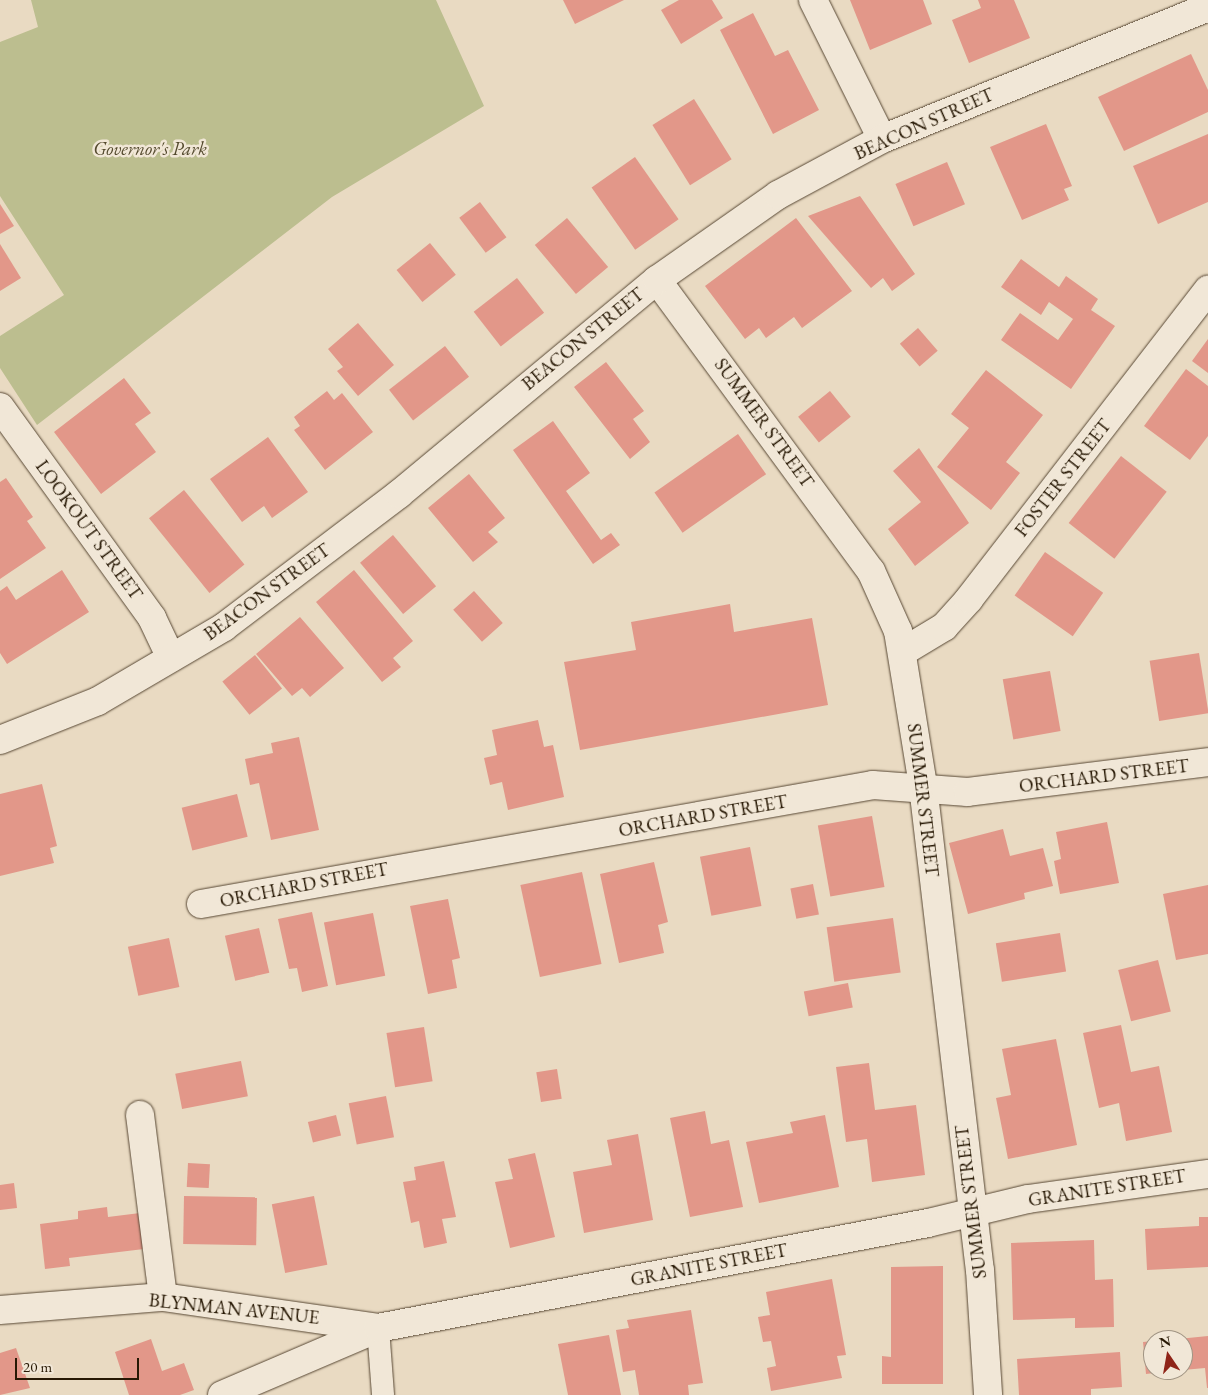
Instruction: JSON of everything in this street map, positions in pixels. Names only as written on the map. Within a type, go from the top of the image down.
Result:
[{"type":"street","points":[[813,0],[882,139]]},
{"type":"street","name":"BEACON STREET","points":[[0,740],[98,701],[224,627],[399,494],[657,280],[738,220],[882,139],[1208,7]]},
{"type":"street","name":"SUMMER STREET","points":[[657,280],[871,571],[892,611],[904,651],[923,786],[973,1212],[988,1395]]},
{"type":"street","name":"FOSTER STREET","points":[[904,651],[944,627],[969,599],[1208,290]]},
{"type":"street","name":"LOOKOUT STREET","points":[[0,406],[152,618],[171,658]]},
{"type":"street","name":"ORCHARD STREET","points":[[201,904],[873,785],[923,786],[968,792],[1208,762]]},
{"type":"street","points":[[140,1115],[163,1298]]},
{"type":"street","name":"GRANITE STREET","points":[[222,1395],[378,1328],[1083,1189],[1208,1174]]},
{"type":"street","name":"BLYNMAN AVENUE","points":[[0,1310],[163,1298],[378,1328]]},
{"type":"lane","points":[[378,1328],[383,1395]]},
{"type":"green space","name":"Governor's Park","points":[[31,0],[436,0],[484,106],[332,197],[37,425],[0,368],[0,336],[64,295],[0,196],[0,42],[38,27]]},
{"type":"building","points":[[563,0],[624,0],[575,24]]},
{"type":"building","points":[[679,0],[712,0],[723,18],[681,44],[661,10]]},
{"type":"building","points":[[850,0],[923,0],[932,24],[870,50]]},
{"type":"building","points":[[978,0],[1014,0],[1030,38],[969,63],[952,20],[981,8]]},
{"type":"building","points":[[753,13],[775,56],[788,50],[819,110],[773,134],[720,30]]},
{"type":"building","points":[[1191,54],[1208,90],[1208,112],[1124,151],[1098,97]]},
{"type":"building","points":[[694,99],[732,159],[690,185],[652,125]]},
{"type":"building","points":[[1046,124],[1072,186],[1064,189],[1069,200],[1022,220],[990,147]]},
{"type":"building","points":[[1208,134],[1208,202],[1158,224],[1133,166]]},
{"type":"building","points":[[635,157],[679,219],[635,250],[592,187]]},
{"type":"building","points":[[947,162],[965,204],[913,226],[895,184]]},
{"type":"building","points":[[860,196],[915,274],[892,291],[883,278],[871,288],[808,216]]},
{"type":"building","points":[[480,202],[506,237],[486,253],[459,218]]},
{"type":"building","points":[[0,204],[14,226],[0,234]]},
{"type":"building","points":[[567,218],[608,267],[576,294],[535,245]]},
{"type":"building","points":[[796,218],[852,291],[802,328],[794,317],[766,338],[759,328],[745,339],[705,286]]},
{"type":"building","points":[[430,243],[456,275],[422,302],[397,270]]},
{"type":"building","points":[[0,244],[21,278],[0,291]]},
{"type":"building","points":[[1021,259],[1059,287],[1066,276],[1098,299],[1091,310],[1115,326],[1071,389],[1001,340],[1020,313],[1058,340],[1073,319],[1049,302],[1041,315],[1001,287]]},
{"type":"building","points":[[517,278],[544,313],[501,347],[474,312]]},
{"type":"building","points":[[358,323],[394,365],[358,396],[337,371],[343,367],[328,349]]},
{"type":"building","points":[[918,328],[938,351],[920,366],[900,344]]},
{"type":"building","points":[[1208,339],[1208,373],[1192,361]]},
{"type":"building","points":[[445,346],[469,377],[413,420],[389,390]]},
{"type":"building","points":[[606,362],[644,411],[633,419],[650,442],[630,459],[574,387]]},
{"type":"building","points":[[1186,369],[1208,386],[1208,436],[1190,460],[1144,426]]},
{"type":"building","points":[[986,370],[1043,415],[1006,462],[1020,473],[991,510],[937,467],[969,428],[951,414]]},
{"type":"building","points":[[124,378],[151,413],[135,424],[156,452],[101,494],[54,432]]},
{"type":"building","points":[[327,391],[334,400],[342,393],[373,432],[325,470],[294,430],[300,426],[294,417]]},
{"type":"building","points":[[830,391],[851,417],[819,442],[798,417]]},
{"type":"building","points":[[553,421],[590,473],[566,491],[601,540],[611,533],[620,545],[593,564],[513,450]]},
{"type":"building","points":[[738,434],[766,474],[683,533],[654,493]]},
{"type":"building","points":[[268,437],[308,492],[272,518],[264,506],[242,522],[210,479]]},
{"type":"building","points":[[919,448],[969,523],[915,566],[888,529],[921,502],[893,471]]},
{"type":"building","points":[[1121,456],[1167,492],[1114,559],[1069,523]]},
{"type":"building","points":[[469,474],[505,518],[488,532],[498,542],[473,562],[428,508]]},
{"type":"building","points":[[6,478],[33,517],[27,521],[46,548],[0,579],[0,482]]},
{"type":"building","points":[[184,490],[244,565],[209,593],[149,518]]},
{"type":"building","points":[[393,535],[436,586],[403,614],[360,563]]},
{"type":"building","points":[[1045,552],[1103,593],[1073,636],[1015,595]]},
{"type":"building","points":[[62,570],[89,612],[7,664],[0,653],[0,591],[7,586],[16,600]]},
{"type":"building","points":[[354,570],[413,641],[393,658],[401,667],[382,682],[316,602]]},
{"type":"building","points":[[474,591],[503,623],[482,642],[453,610]]},
{"type":"building","points":[[730,604],[734,632],[812,618],[828,705],[580,750],[564,662],[636,650],[631,622]]},
{"type":"building","points":[[300,617],[344,668],[310,697],[302,688],[292,696],[256,654]]},
{"type":"building","points":[[1199,653],[1208,713],[1159,721],[1150,661]]},
{"type":"building","points":[[255,655],[282,688],[249,715],[222,681]]},
{"type":"building","points":[[1050,671],[1061,731],[1013,739],[1003,679]]},
{"type":"building","points":[[538,720],[544,747],[553,745],[564,797],[508,810],[502,782],[490,785],[484,758],[497,755],[492,730]]},
{"type":"building","points":[[299,737],[319,830],[271,840],[259,783],[250,785],[245,759],[273,753],[271,743]]},
{"type":"building","points":[[42,784],[57,846],[50,848],[54,863],[0,876],[0,794]]},
{"type":"building","points":[[237,794],[248,837],[192,850],[182,808]]},
{"type":"building","points":[[872,816],[885,887],[830,896],[818,826]]},
{"type":"building","points":[[1107,822],[1119,883],[1060,894],[1054,861],[1061,859],[1056,832]]},
{"type":"building","points":[[1003,829],[1010,856],[1043,848],[1053,886],[1024,893],[1025,899],[968,914],[949,843]]},
{"type":"building","points":[[750,847],[761,906],[711,916],[700,857]]},
{"type":"building","points":[[654,862],[668,922],[658,925],[664,953],[619,963],[600,874]]},
{"type":"building","points":[[582,872],[602,964],[540,977],[520,885]]},
{"type":"building","points":[[813,884],[819,914],[796,919],[790,888]]},
{"type":"building","points":[[1208,885],[1208,954],[1176,960],[1163,894]]},
{"type":"building","points":[[448,899],[460,958],[452,960],[457,988],[428,994],[410,906]]},
{"type":"building","points":[[312,912],[328,986],[302,992],[297,968],[289,969],[278,919]]},
{"type":"building","points":[[373,913],[385,976],[336,985],[324,923]]},
{"type":"building","points":[[893,918],[901,972],[834,982],[827,927]]},
{"type":"building","points":[[259,928],[269,973],[235,981],[225,936]]},
{"type":"building","points":[[1060,933],[1066,972],[1002,982],[996,943]]},
{"type":"building","points":[[169,938],[179,987],[138,996],[128,947]]},
{"type":"building","points":[[1158,960],[1171,1011],[1131,1021],[1118,970]]},
{"type":"building","points":[[848,983],[853,1008],[809,1016],[804,992]]},
{"type":"building","points":[[1121,1025],[1131,1072],[1159,1066],[1172,1132],[1126,1141],[1119,1103],[1099,1108],[1083,1033]]},
{"type":"building","points":[[424,1027],[433,1081],[395,1087],[386,1033]]},
{"type":"building","points":[[1056,1039],[1077,1145],[1008,1159],[996,1098],[1011,1095],[1002,1049]]},
{"type":"building","points":[[241,1061],[248,1096],[182,1109],[175,1074]]},
{"type":"building","points":[[869,1063],[875,1110],[916,1105],[925,1175],[872,1182],[867,1139],[846,1142],[836,1067]]},
{"type":"building","points":[[557,1069],[562,1099],[541,1102],[536,1072]]},
{"type":"building","points":[[386,1096],[394,1137],[357,1144],[349,1103]]},
{"type":"building","points":[[705,1111],[711,1144],[729,1140],[743,1207],[690,1217],[670,1118]]},
{"type":"building","points":[[336,1115],[341,1135],[313,1142],[308,1122]]},
{"type":"building","points":[[825,1115],[839,1187],[759,1203],[746,1142],[793,1133],[790,1122]]},
{"type":"building","points":[[638,1134],[653,1220],[584,1233],[573,1172],[612,1165],[607,1140]]},
{"type":"building","points":[[535,1153],[555,1237],[510,1248],[495,1182],[513,1179],[508,1159]]},
{"type":"building","points":[[444,1161],[456,1217],[442,1219],[447,1243],[424,1248],[419,1221],[411,1223],[403,1182],[416,1180],[414,1167]]},
{"type":"building","points":[[188,1163],[210,1164],[209,1188],[187,1187]]},
{"type":"building","points":[[14,1183],[17,1208],[0,1210],[0,1185]]},
{"type":"building","points":[[184,1196],[257,1197],[256,1245],[183,1244]]},
{"type":"building","points":[[314,1196],[327,1265],[285,1273],[272,1204]]},
{"type":"building","points":[[107,1207],[108,1217],[140,1213],[144,1249],[69,1258],[70,1266],[45,1269],[40,1224],[78,1219],[78,1211]]},
{"type":"building","points":[[1199,1217],[1208,1217],[1208,1267],[1147,1270],[1145,1229],[1199,1226]]},
{"type":"building","points":[[1094,1240],[1095,1280],[1113,1279],[1114,1327],[1075,1328],[1075,1318],[1013,1320],[1011,1243]]},
{"type":"building","points":[[943,1266],[943,1384],[882,1384],[882,1356],[891,1357],[891,1267]]},
{"type":"building","points":[[832,1279],[846,1355],[837,1356],[842,1378],[771,1391],[767,1368],[776,1366],[771,1341],[763,1342],[758,1317],[770,1315],[766,1292]]},
{"type":"building","points":[[691,1310],[703,1383],[688,1385],[689,1395],[639,1395],[635,1370],[623,1372],[616,1330],[629,1328],[627,1320]]},
{"type":"building","points":[[609,1335],[621,1395],[568,1395],[558,1344]]},
{"type":"building","points":[[1208,1336],[1208,1388],[1205,1368],[1193,1369],[1193,1338]]},
{"type":"building","points":[[151,1339],[162,1371],[184,1363],[194,1390],[180,1395],[129,1395],[115,1352]]},
{"type":"building","points":[[16,1348],[30,1388],[0,1395],[0,1353]]},
{"type":"building","points":[[1120,1352],[1122,1387],[1091,1389],[1091,1395],[1019,1395],[1017,1359]]}]
